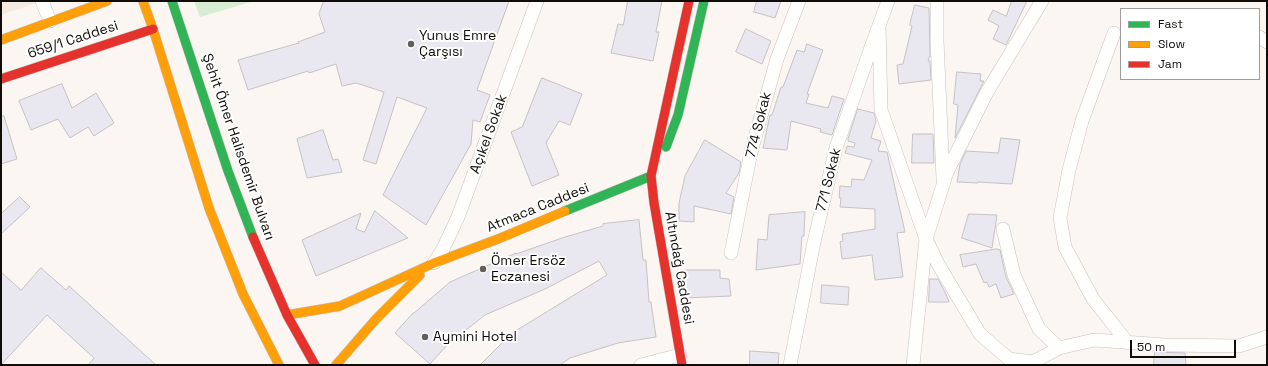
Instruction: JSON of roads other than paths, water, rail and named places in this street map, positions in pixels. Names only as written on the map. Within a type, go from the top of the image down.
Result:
[{"type":"main road","name":"659/1 Caddesi","points":[[1,40],[107,1]]},
{"type":"main road","points":[[143,1],[153,28],[209,208],[243,294],[280,365]]},
{"type":"main road","name":"Şehit Ömer Halisdemir Bulvarı","points":[[172,1],[231,178],[252,235],[287,315],[315,365]]},
{"type":"main road","name":"Altındağ Caddesi","points":[[681,360],[654,203],[651,176],[689,1]]},
{"type":"main road","points":[[651,176],[672,132],[684,89],[704,1]]},
{"type":"main road","name":"659/1 Caddesi","points":[[1,79],[153,28]]},
{"type":"main road","name":"Atmaca Caddesi","points":[[287,315],[340,306],[434,263],[498,239],[651,176]]},
{"type":"main road","name":"Atmaca Caddesi","points":[[336,365],[376,319],[403,291],[434,263]]},
{"type":"street","points":[[42,1],[50,21]]},
{"type":"street","name":"Açıkel Sokak","points":[[434,263],[443,249],[458,217],[537,1]]},
{"type":"street","name":"774 Sokak","points":[[731,253],[757,130],[776,59],[799,1]]},
{"type":"street","name":"771 Sokak","points":[[790,365],[814,242],[836,148],[888,1]]},
{"type":"street","points":[[937,1],[936,40],[943,185]]},
{"type":"street","points":[[913,365],[926,239],[947,172],[987,92],[1042,1]]},
{"type":"street","points":[[879,25],[881,110],[926,239],[938,264],[980,334],[1009,359],[1033,362],[1059,348],[1094,340],[1165,345],[1240,346],[1267,337]]},
{"type":"street","points":[[1114,33],[1082,120],[1068,170],[1060,218],[1065,247],[1093,299],[1127,342]]},
{"type":"street","points":[[1003,229],[1014,275],[1020,289],[1039,329],[1059,348]]},
{"type":"street","points":[[641,365],[681,360]]},
{"type":"place","name":"Yunus Emre Çarşısı","points":[[411,44]]},
{"type":"place","name":"Ömer Ersöz Eczanesi","points":[[483,269]]},
{"type":"place","name":"Aymini Hotel","points":[[425,337]]}]
